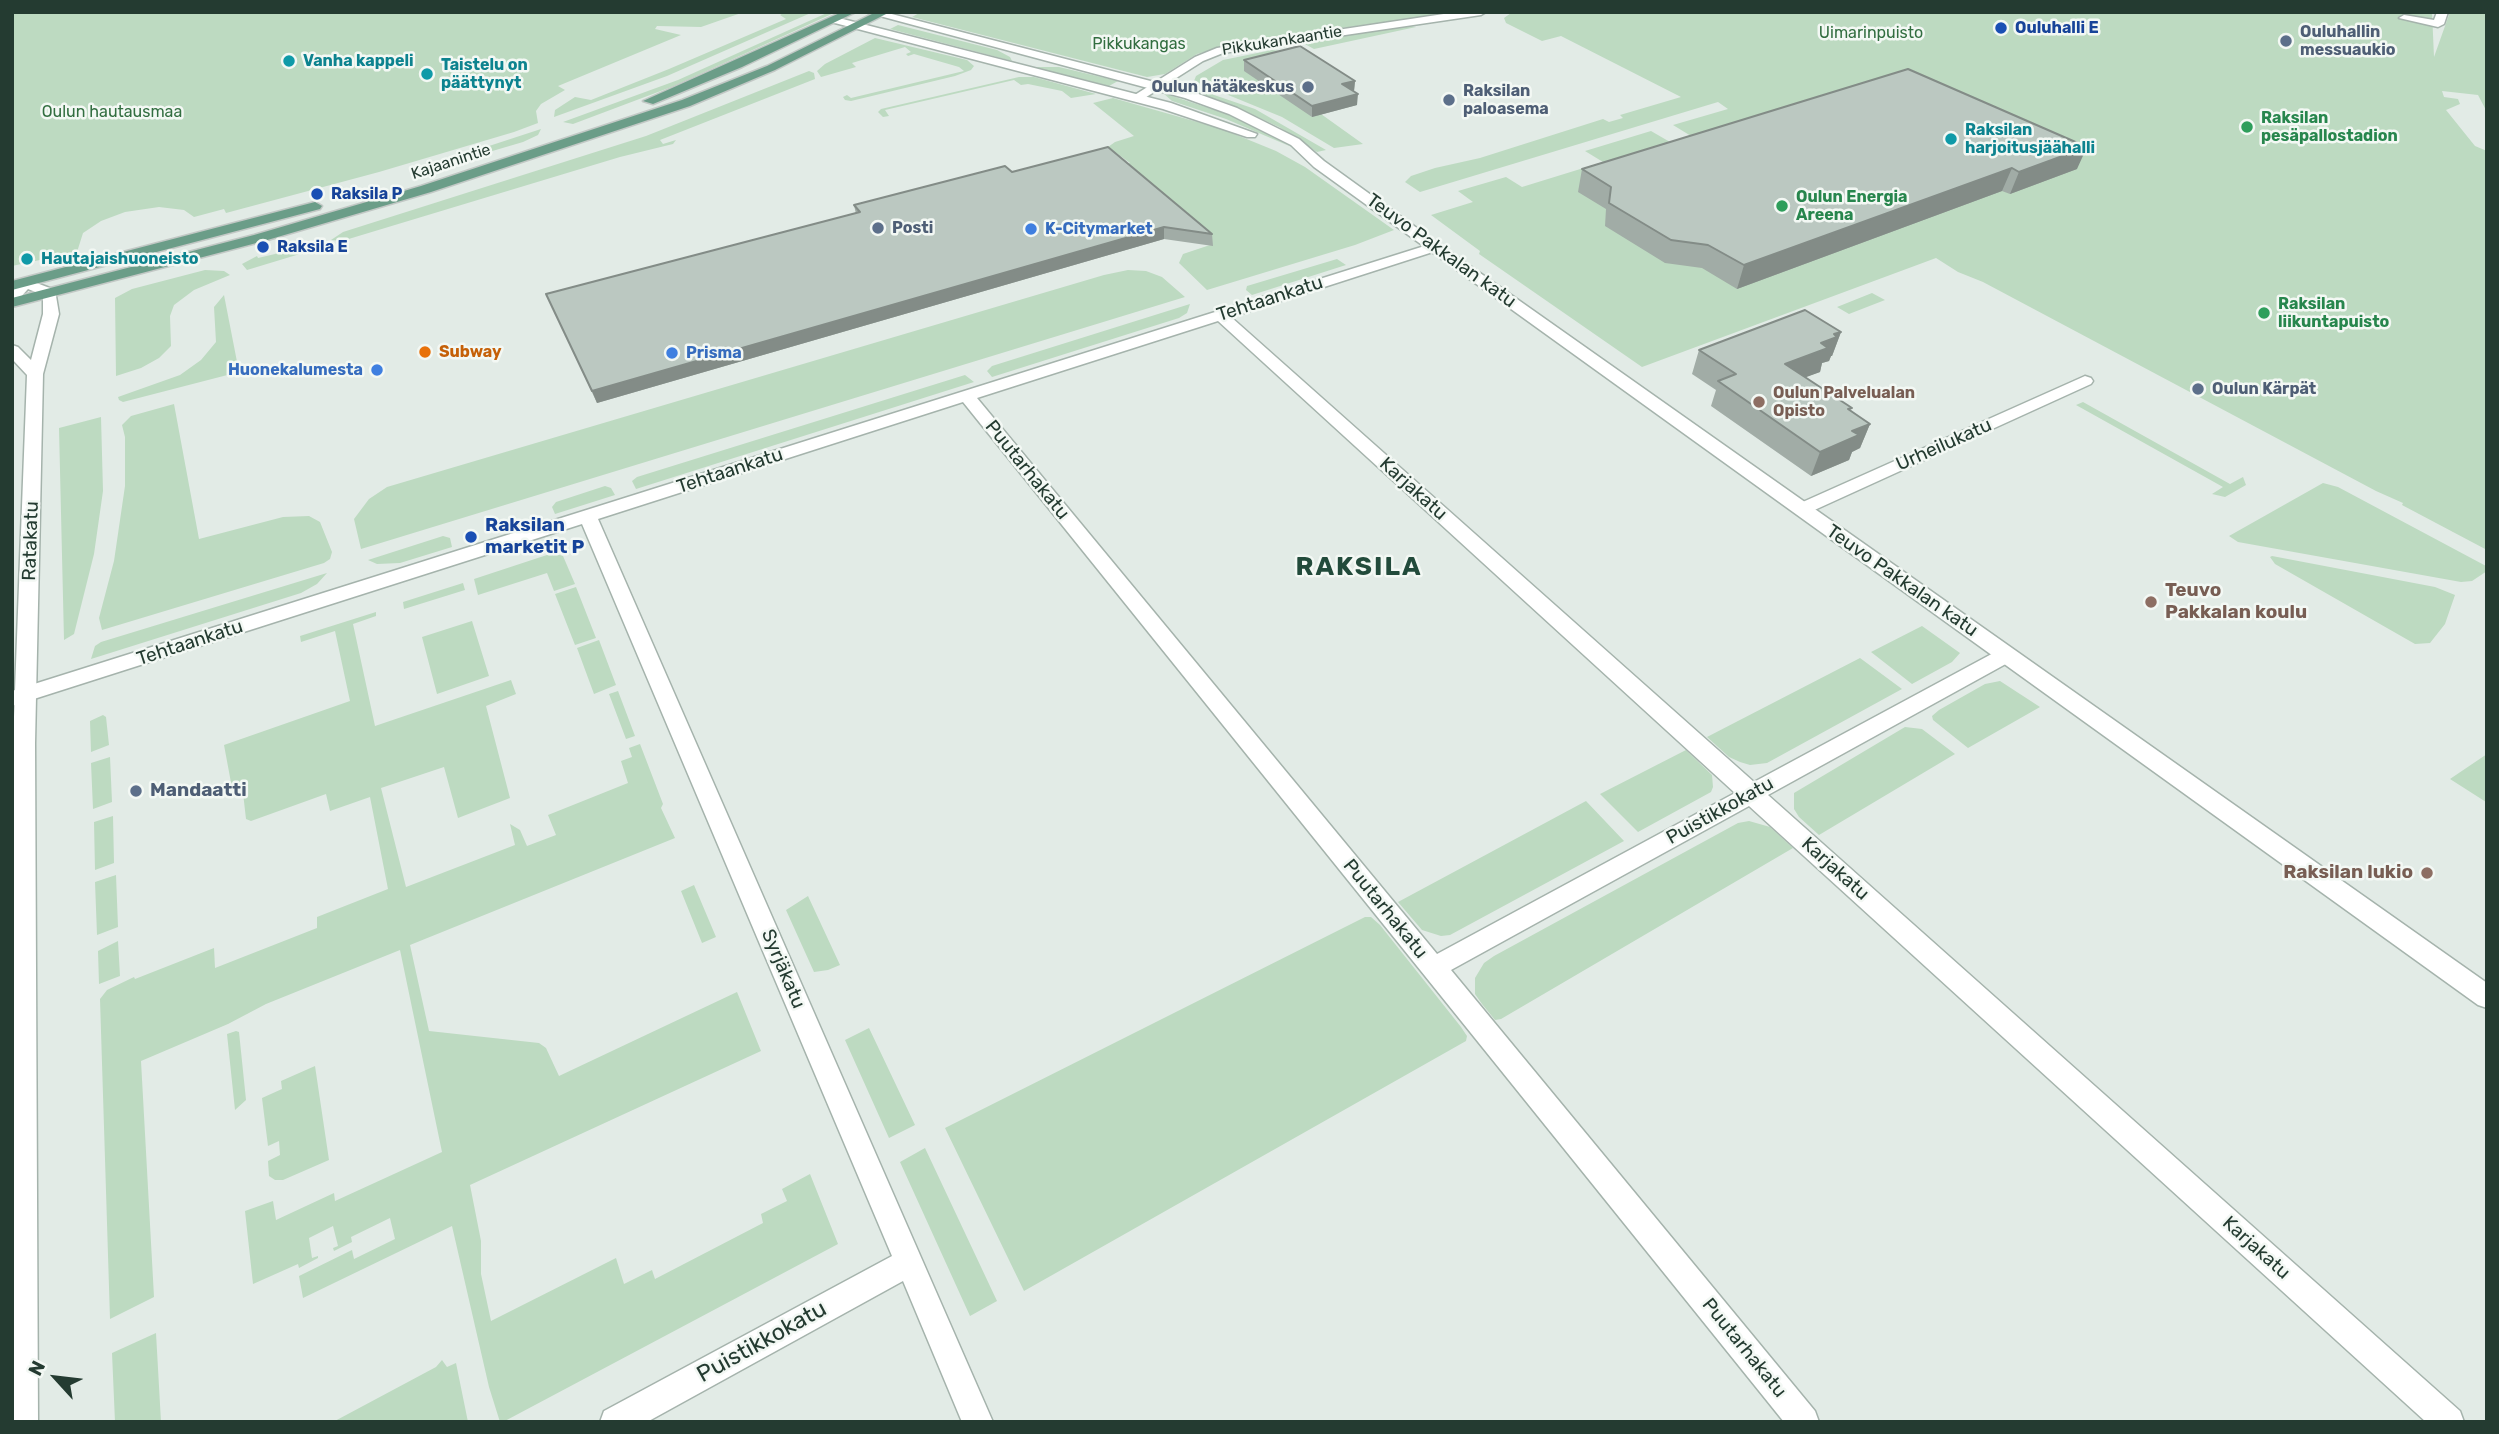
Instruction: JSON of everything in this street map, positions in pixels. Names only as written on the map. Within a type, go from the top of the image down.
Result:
[{"type":"main road","name":"Kajaanintie","points":[[19,284],[469,164],[629,110],[738,65],[850,12]]},
{"type":"main road","name":"Kajaanintie","points":[[12,303],[272,234],[556,147],[686,103],[771,68],[858,26],[878,13]]},
{"type":"street","name":"Pikkukankaantie","points":[[1136,98],[1199,59],[1221,50],[1481,12]]},
{"type":"street","points":[[2404,18],[2438,24],[2443,12]]},
{"type":"street","name":"Teuvo Pakkalan katu","points":[[878,13],[1156,86],[1210,103],[1264,125],[1295,142],[1319,164],[1434,247],[2487,997]]},
{"type":"street","name":"Teuvo Pakkalan katu","points":[[835,20],[1136,98],[1234,127],[1319,164]]},
{"type":"street","name":"Tehtaankatu","points":[[19,697],[1434,247]]},
{"type":"street","points":[[12,298],[19,284],[50,293]]},
{"type":"street","name":"Ratakatu","points":[[22,1422],[19,697],[35,374],[51,314],[50,293]]},
{"type":"street","name":"Karjakatu","points":[[1220,315],[2449,1422]]},
{"type":"street","points":[[12,350],[35,374]]},
{"type":"street","name":"Urheilukatu","points":[[1802,509],[2085,381]]},
{"type":"street","name":"Puutarhakatu","points":[[967,396],[1804,1422]]},
{"type":"street","name":"Syrjäkatu","points":[[588,516],[978,1422]]},
{"type":"street","name":"Puistikkokatu","points":[[1433,968],[2006,654]]},
{"type":"street","name":"Puistikkokatu","points":[[615,1422],[909,1262]]},
{"type":"green space","name":"Oulun hautausmaa","points":[[12,12],[744,12],[701,27],[657,26],[655,29],[681,35],[558,86],[565,90],[541,104],[536,111],[538,123],[514,132],[226,213],[224,209],[194,217],[184,210],[159,207],[125,212],[101,221],[83,233],[77,252],[12,266]]},
{"type":"green space","points":[[785,12],[813,12],[667,76],[554,117],[555,110],[575,97],[591,100],[669,69],[786,19],[780,15]]},
{"type":"green space","points":[[829,12],[836,12],[674,86],[573,124],[563,122],[678,80]]},
{"type":"green space","name":"Pikkukangas","points":[[921,12],[1455,12],[1236,43],[1197,54],[1165,74],[1147,77],[912,17]]},
{"type":"green space","name":"Raksilan liikuntapuisto","points":[[2432,12],[2434,57],[2450,12],[2487,12],[2487,112],[2478,95],[2442,91],[2444,97],[2458,99],[2460,104],[2446,110],[2475,146],[2487,151],[2487,550],[2402,505],[2403,503],[1983,282],[1958,272],[1936,258],[1642,367],[1479,254],[1480,251],[1431,215],[1473,202],[1458,191],[1506,177],[1522,187],[1603,162],[1585,151],[1651,131],[1670,142],[1691,136],[1673,125],[1728,109],[1718,102],[1420,192],[1405,182],[1411,176],[1435,168],[1480,158],[1603,119],[1609,122],[1623,118],[1620,115],[1681,97],[1561,36],[1542,41],[1506,23],[1504,18],[1511,13]]},
{"type":"green space","points":[[898,25],[997,50],[1012,61],[890,29]]},
{"type":"green space","points":[[1416,27],[1314,49],[1301,42]]},
{"type":"green space","points":[[875,38],[967,60],[974,66],[971,70],[955,76],[851,101],[845,100],[843,97],[847,95],[851,98],[964,71],[959,67],[914,54],[908,56],[906,54],[911,52],[905,47],[852,63],[856,67],[821,77],[817,71],[825,64]]},
{"type":"green space","points":[[1272,50],[1283,51],[1312,117],[1321,114],[1363,144],[1334,148],[1282,117],[1194,81],[1196,76],[1223,60]]},
{"type":"green space","points":[[1034,67],[1059,67],[1118,81],[1109,86]]},
{"type":"green space","points":[[809,71],[814,73],[815,79],[660,140],[663,144],[676,140],[673,144],[620,157],[342,241],[331,240],[343,232],[646,136]]},
{"type":"green space","points":[[1019,77],[1034,77],[1096,94],[1071,98],[1062,91],[1021,85],[1014,80],[885,110],[889,116],[883,117],[878,112],[881,109]]},
{"type":"green space","points":[[1179,83],[1255,109],[1326,150],[1317,152],[1279,127],[1227,103],[1186,89]]},
{"type":"green space","points":[[1163,93],[1230,115],[1294,148],[1226,119],[1172,101]]},
{"type":"green space","points":[[1113,98],[1222,129],[1276,151],[1305,167],[1394,230],[1355,245],[1207,290],[1179,263],[1183,254],[1210,245],[1116,165],[1130,163],[1108,147],[1134,136],[1093,103]]},
{"type":"green space","points":[[541,129],[538,135],[523,142],[438,167],[434,164]]},
{"type":"green space","points":[[288,247],[313,250],[247,270],[242,264],[257,256],[275,254]]},
{"type":"green space","points":[[1337,259],[1346,265],[1252,295],[1246,290],[1247,286]]},
{"type":"green space","points":[[205,270],[224,271],[230,275],[194,290],[174,305],[170,316],[171,346],[159,358],[141,368],[116,376],[115,298],[132,289]]},
{"type":"green space","points":[[1128,270],[1146,271],[1162,277],[1185,297],[361,549],[354,519],[369,499],[387,487]]},
{"type":"green space","points":[[1872,293],[1885,300],[1849,314],[1837,307]]},
{"type":"green space","points":[[224,295],[239,372],[123,402],[119,400],[118,397],[180,375],[201,360],[216,342],[214,307]]},
{"type":"green space","points":[[1190,304],[1187,313],[1179,318],[992,377],[987,371],[992,366]]},
{"type":"green space","points":[[965,375],[974,382],[636,489],[632,481],[637,477]]},
{"type":"green space","points":[[2083,402],[2230,484],[2243,477],[2246,485],[2225,497],[2212,494],[2223,487],[2076,405]]},
{"type":"green space","points":[[174,404],[199,539],[283,517],[309,516],[320,522],[332,552],[330,559],[102,630],[99,618],[114,561],[125,486],[125,437],[122,425],[131,416]]},
{"type":"green space","points":[[101,417],[103,491],[94,554],[74,634],[64,640],[59,428]]},
{"type":"green space","points":[[2323,483],[2338,487],[2486,566],[2487,571],[2472,581],[2461,582],[2238,542],[2229,536]]},
{"type":"green space","points":[[605,486],[611,488],[615,495],[555,514],[552,507],[556,502]]},
{"type":"green space","points":[[443,536],[450,538],[452,547],[400,563],[377,564],[368,560]]},
{"type":"green space","points":[[553,553],[563,556],[575,584],[554,591],[547,573],[478,595],[474,579]]},
{"type":"green space","points":[[2270,557],[2435,587],[2455,595],[2445,624],[2430,643],[2415,644],[2275,564]]},
{"type":"green space","points":[[327,573],[317,584],[301,593],[91,659],[95,646],[101,642]]},
{"type":"green space","points":[[463,583],[465,590],[404,609],[403,602]]},
{"type":"green space","points":[[576,587],[596,638],[575,645],[555,594]]},
{"type":"green space","points":[[376,612],[376,616],[353,624],[375,726],[511,680],[516,694],[486,706],[510,798],[458,818],[444,767],[381,788],[406,887],[515,845],[510,824],[520,830],[527,846],[556,835],[548,815],[628,783],[621,761],[632,757],[629,748],[640,744],[663,804],[661,808],[675,838],[410,945],[429,1031],[539,1043],[546,1048],[559,1076],[737,992],[761,1051],[470,1185],[481,1241],[481,1274],[491,1321],[616,1258],[624,1284],[652,1270],[655,1279],[763,1223],[761,1214],[787,1201],[782,1189],[810,1174],[838,1244],[503,1422],[500,1422],[489,1387],[452,1226],[303,1298],[299,1276],[352,1250],[354,1259],[395,1239],[390,1218],[351,1237],[352,1242],[334,1251],[333,1248],[338,1246],[333,1226],[309,1238],[312,1258],[318,1258],[299,1268],[298,1264],[253,1284],[245,1211],[273,1201],[276,1220],[334,1193],[335,1201],[442,1152],[400,950],[266,1004],[228,1024],[141,1061],[154,1297],[110,1319],[100,999],[107,990],[134,977],[135,979],[214,948],[215,968],[317,928],[317,917],[388,889],[370,797],[330,811],[326,794],[251,821],[246,819],[242,784],[232,788],[224,745],[350,701],[335,631],[301,642],[300,636]]},
{"type":"green space","points":[[472,621],[489,676],[437,694],[422,637]]},
{"type":"green space","points":[[1922,626],[1960,653],[1952,662],[1912,684],[1871,652]]},
{"type":"green space","points":[[599,640],[616,685],[594,694],[577,648]]},
{"type":"green space","points":[[1860,658],[1902,689],[1767,763],[1750,765],[1740,762],[1729,757],[1707,737]]},
{"type":"green space","points":[[2000,681],[2040,707],[1968,748],[1933,720],[1932,716],[1939,710],[1985,684]]},
{"type":"green space","points":[[618,691],[635,736],[626,739],[609,694]]},
{"type":"green space","points":[[103,715],[106,717],[109,745],[91,752],[90,721]]},
{"type":"green space","points":[[1905,727],[1922,729],[1955,754],[1819,835],[1799,817],[1794,809],[1794,793]]},
{"type":"green space","points":[[1686,750],[1712,775],[1711,792],[1638,832],[1600,794]]},
{"type":"green space","points":[[2487,754],[2487,801],[2486,802],[2450,779]]},
{"type":"green space","points":[[110,757],[112,802],[93,809],[91,763]]},
{"type":"green space","points":[[1586,801],[1624,841],[1450,935],[1441,936],[1422,930],[1398,902]]},
{"type":"green space","points":[[113,816],[114,863],[95,870],[94,822]]},
{"type":"green space","points":[[1749,821],[1770,827],[1793,848],[1501,1019],[1495,1020],[1475,994],[1475,978],[1484,963],[1494,956],[1738,823]]},
{"type":"green space","points":[[116,875],[118,927],[97,935],[95,882]]},
{"type":"green space","points":[[694,885],[716,937],[702,943],[681,891]]},
{"type":"green space","points":[[808,896],[840,965],[828,970],[814,972],[786,910]]},
{"type":"green space","points":[[1365,917],[1371,917],[1380,925],[1461,1027],[1467,1036],[1466,1041],[1024,1291],[945,1128]]},
{"type":"green space","points":[[118,941],[120,976],[99,984],[98,951]]},
{"type":"green space","points":[[869,1028],[915,1125],[889,1138],[845,1040]]},
{"type":"green space","points":[[239,1032],[246,1100],[235,1110],[227,1034]]},
{"type":"green space","points":[[315,1066],[329,1160],[283,1180],[275,1180],[269,1176],[268,1161],[280,1155],[279,1141],[268,1146],[262,1098],[282,1089],[281,1081]]},
{"type":"green space","points":[[925,1148],[997,1301],[970,1316],[900,1162]]},
{"type":"green space","points":[[156,1333],[161,1422],[115,1422],[112,1353]]},
{"type":"green space","points":[[442,1360],[447,1367],[456,1363],[468,1422],[333,1422],[436,1367]]},
{"type":"building","name":"Oulun hätäkeskus","points":[[1300,46],[1355,81],[1342,84],[1358,94],[1312,106],[1244,60]]},
{"type":"building","points":[[1908,69],[2087,147],[2019,172],[2012,168],[1744,265],[1708,245],[1671,240],[1609,203],[1611,187],[1582,169]]},
{"type":"building","points":[[1108,147],[1212,234],[1164,227],[592,391],[546,294],[860,212],[854,205],[1005,166],[1012,172]]},
{"type":"building","points":[[1805,310],[1841,332],[1834,334],[1837,337],[1821,343],[1828,348],[1785,364],[1852,408],[1848,409],[1870,424],[1852,431],[1859,435],[1820,452],[1718,381],[1736,374],[1699,350]]},
{"type":"place","name":"Ouluhalli E","points":[[2001,28]]},
{"type":"place","name":"Ouluhallin messuaukio","points":[[2286,41]]},
{"type":"place","name":"Vanha kappeli","points":[[289,61]]},
{"type":"place","name":"Taistelu on päättynyt","points":[[427,74]]},
{"type":"place","name":"Oulun hätäkeskus","points":[[1308,87]]},
{"type":"place","name":"Raksilan paloasema","points":[[1449,100]]},
{"type":"place","name":"Raksilan pesäpallostadion","points":[[2247,127]]},
{"type":"place","name":"Raksilan harjoitusjäähalli","points":[[1951,139]]},
{"type":"place","name":"Raksila P","points":[[317,194]]},
{"type":"place","name":"Oulun Energia Areena","points":[[1782,206]]},
{"type":"place","name":"Posti","points":[[878,228]]},
{"type":"place","name":"K-Citymarket","points":[[1031,229]]},
{"type":"place","name":"Raksila E","points":[[263,247]]},
{"type":"place","name":"Hautajaishuoneisto","points":[[27,259]]},
{"type":"place","name":"Raksilan liikuntapuisto","points":[[2264,313]]},
{"type":"place","name":"Subway","points":[[425,352]]},
{"type":"place","name":"Prisma","points":[[672,353]]},
{"type":"place","name":"Huonekalumesta","points":[[377,370]]},
{"type":"place","name":"Oulun Kärpät","points":[[2198,389]]},
{"type":"place","name":"Oulun Palvelualan Opisto","points":[[1759,402]]},
{"type":"place","name":"Raksilan marketit P","points":[[471,537]]},
{"type":"place","name":"Teuvo Pakkalan koulu","points":[[2151,602]]},
{"type":"place","name":"Mandaatti","points":[[136,791]]},
{"type":"place","name":"Raksilan lukio","points":[[2427,873]]},
{"type":"district","name":"RAKSILA","points":[[1359,567]]},
{"type":"park label","name":"Uimarinpuisto","points":[[1871,33]]}]
